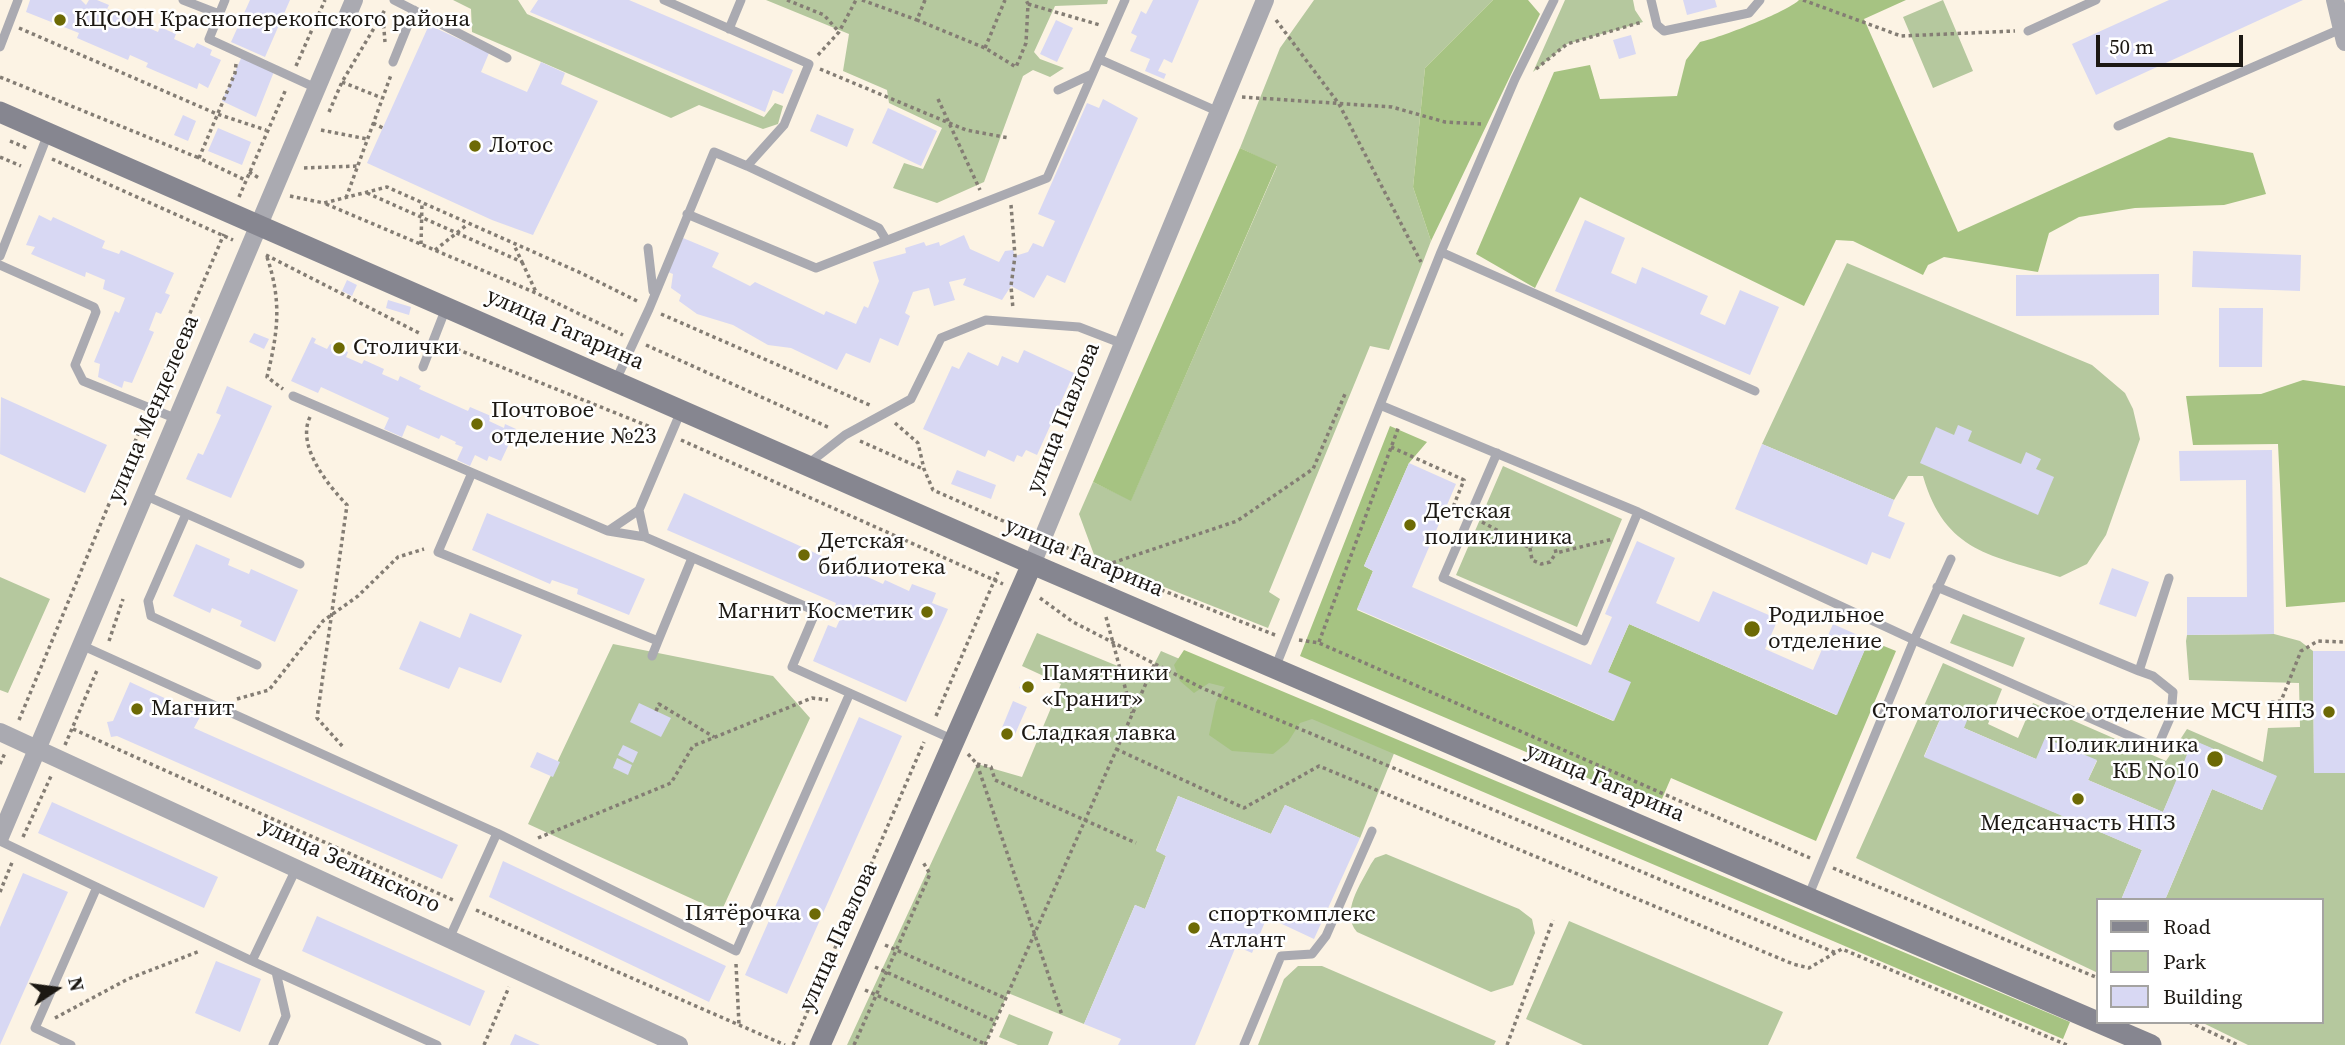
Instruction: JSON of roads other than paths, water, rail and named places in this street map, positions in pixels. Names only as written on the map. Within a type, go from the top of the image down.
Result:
[{"type":"main road","name":"улица Гагарина","points":[[0,111],[1032,564],[2096,1022]]},
{"type":"main road","name":"улица Павлова","points":[[820,1045],[1032,564]]},
{"type":"main road","name":"улица Гагарина","points":[[2102,1024],[2151,1045]]},
{"type":"street","name":"улица Менделеева","points":[[0,839],[354,0]]},
{"type":"street","points":[[2335,0],[2344,35]]},
{"type":"street","name":"улица Павлова","points":[[1032,564],[1048,540],[1123,344],[1263,5]]},
{"type":"street","name":"улица Зелинского","points":[[6,735],[679,1045]]},
{"type":"lane","points":[[0,47],[18,0]]},
{"type":"lane","points":[[183,0],[219,15]]},
{"type":"lane","points":[[225,0],[209,39],[316,89]]},
{"type":"lane","points":[[392,0],[507,58]]},
{"type":"lane","points":[[664,0],[811,62],[785,125],[747,166]]},
{"type":"lane","points":[[729,29],[741,0]]},
{"type":"lane","points":[[687,214],[816,268],[885,238],[1046,178],[1125,0]]},
{"type":"lane","points":[[1274,669],[1441,252],[1515,79],[1554,0]]},
{"type":"lane","points":[[1651,0],[1656,20],[1664,31],[1749,13],[1760,0]]},
{"type":"lane","points":[[2028,31],[2096,0]]},
{"type":"lane","points":[[393,62],[414,10]]},
{"type":"lane","points":[[2118,126],[2344,35]]},
{"type":"lane","points":[[1099,59],[1219,111]]},
{"type":"lane","points":[[1058,90],[1092,74]]},
{"type":"lane","points":[[0,256],[48,131]]},
{"type":"lane","points":[[616,380],[649,309],[714,152],[879,228],[885,238]]},
{"type":"lane","points":[[648,248],[654,293]]},
{"type":"lane","points":[[1441,252],[1755,391]]},
{"type":"lane","points":[[0,265],[94,307],[96,312],[75,365],[83,381],[177,419]]},
{"type":"lane","points":[[422,367],[447,306]]},
{"type":"lane","points":[[807,465],[845,435],[911,399],[941,338],[986,320],[1079,327],[1123,344]]},
{"type":"lane","points":[[293,396],[471,475],[608,531],[645,537],[816,611],[792,667],[954,740]]},
{"type":"lane","points":[[1380,405],[1638,512],[1914,640],[2157,748],[2171,716],[2173,692],[2153,676],[1937,587]]},
{"type":"lane","points":[[608,531],[639,510],[682,410]]},
{"type":"lane","points":[[1497,453],[1443,578],[1584,641],[1638,512]]},
{"type":"lane","points":[[471,475],[438,552],[658,641]]},
{"type":"lane","points":[[144,495],[300,564]]},
{"type":"lane","points":[[639,510],[645,537]]},
{"type":"lane","points":[[186,514],[148,601],[151,616],[257,665]]},
{"type":"lane","points":[[652,656],[692,558]]},
{"type":"lane","points":[[1807,899],[1914,640],[1951,559]]},
{"type":"lane","points":[[2139,671],[2169,578]]},
{"type":"lane","points":[[81,645],[497,833],[516,845],[736,951],[850,693]]},
{"type":"lane","points":[[1244,1045],[1281,956],[1312,954],[1326,936],[1372,831]]},
{"type":"lane","points":[[449,939],[497,833]]},
{"type":"lane","points":[[0,839],[252,961],[437,1045]]},
{"type":"lane","points":[[252,961],[296,869]]},
{"type":"lane","points":[[71,1045],[35,1028],[97,887]]},
{"type":"lane","points":[[273,1045],[286,1016],[276,972]]},
{"type":"place","name":"КЦСОН Красноперекопского района","points":[[60,20]]},
{"type":"place","name":"Лотос","points":[[475,146]]},
{"type":"place","name":"Столички","points":[[339,348]]},
{"type":"place","name":"Почтовое отделение №23","points":[[477,424]]},
{"type":"place","name":"Детская поликлиника","points":[[1410,525]]},
{"type":"place","name":"Детская библиотека","points":[[804,555]]},
{"type":"place","name":"Магнит Косметик","points":[[927,612]]},
{"type":"place","name":"Родильное отделение","points":[[1752,629]]},
{"type":"place","name":"Памятники «Гранит»","points":[[1028,687]]},
{"type":"place","name":"Магнит","points":[[137,709]]},
{"type":"place","name":"Стоматологическое отделение МСЧ НПЗ","points":[[2329,712]]},
{"type":"place","name":"Сладкая лавка","points":[[1007,734]]},
{"type":"place","name":"Поликлиника КБ No10","points":[[2215,759]]},
{"type":"place","name":"Медсанчасть НПЗ","points":[[2078,799]]},
{"type":"place","name":"Пятёрочка","points":[[815,914]]},
{"type":"place","name":"спорткомплекс Атлант","points":[[1194,928]]}]
